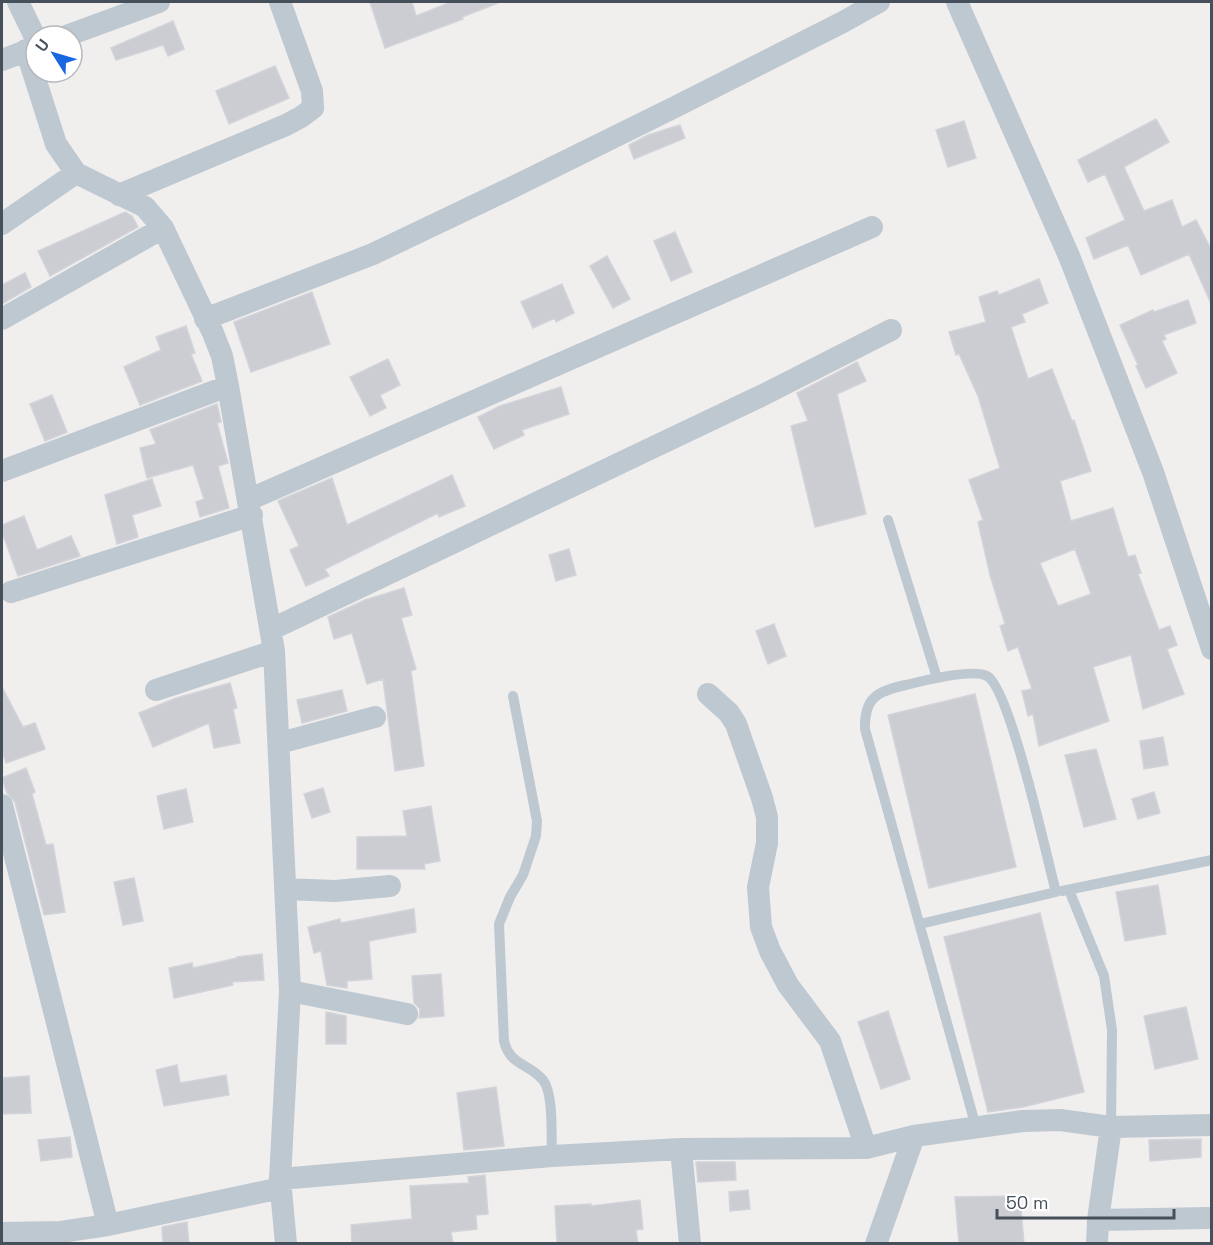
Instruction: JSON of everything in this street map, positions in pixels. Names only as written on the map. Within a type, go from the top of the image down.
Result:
[{"type":"street","points":[[18,2],[26,24]]},
{"type":"street","points":[[84,29],[159,2]]},
{"type":"street","points":[[119,195],[286,125],[313,108],[312,91],[280,2]]},
{"type":"street","points":[[205,319],[338,269],[394,243],[654,117],[879,2]]},
{"type":"street","points":[[957,2],[1069,256],[1153,472],[1212,649]]},
{"type":"street","points":[[2,60],[24,49]]},
{"type":"street","points":[[42,84],[56,144],[76,173],[145,207],[163,228],[222,356],[272,628],[274,651],[290,991],[280,1184],[286,1244]]},
{"type":"street","points":[[2,224],[76,173]]},
{"type":"street","points":[[11,592],[250,507],[872,227]]},
{"type":"street","points":[[2,319],[163,228]]},
{"type":"street","points":[[272,628],[763,395],[891,330]]},
{"type":"street","points":[[2,471],[228,386]]},
{"type":"street","points":[[156,690],[274,651]]},
{"type":"street","points":[[708,694],[729,712],[736,724],[767,817],[767,843],[758,887],[759,911],[764,935],[788,985],[830,1041],[866,1148]]},
{"type":"street","points":[[280,743],[375,717]]},
{"type":"street","points":[[2,805],[108,1225]]},
{"type":"street","points":[[285,889],[335,891],[390,886]]},
{"type":"street","points":[[290,991],[407,1014]]},
{"type":"street","points":[[2,1233],[61,1232],[108,1225],[280,1184],[552,1156],[681,1149],[866,1148],[914,1136],[1023,1121],[1060,1120],[1111,1127],[1212,1125]]},
{"type":"street","points":[[1097,1244],[1098,1220],[1111,1127]]},
{"type":"street","points":[[876,1244],[914,1136]]},
{"type":"street","points":[[681,1149],[690,1244]]},
{"type":"street","points":[[1098,1220],[1208,1218]]},
{"type":"lane","points":[[888,520],[937,678]]},
{"type":"lane","points":[[976,1127],[865,729],[865,712],[870,700],[893,687],[937,678],[981,674],[988,676],[995,684],[1011,723],[1056,892]]},
{"type":"lane","points":[[513,696],[537,829],[524,875],[510,897],[499,924],[504,1041],[506,1052],[543,1081],[549,1093],[552,1156]]},
{"type":"lane","points":[[920,924],[1056,892],[1212,860]]},
{"type":"lane","points":[[1069,890],[1104,976],[1112,1030],[1111,1127]]},
{"type":"building","points":[[370,2],[412,2],[416,16],[451,2],[498,3],[462,17],[463,19],[385,48]]},
{"type":"building","points":[[173,21],[184,49],[168,56],[163,45],[116,60],[111,48]]},
{"type":"building","points":[[275,66],[289,98],[229,124],[216,91]]},
{"type":"building","points":[[1156,119],[1169,142],[1124,167],[1144,211],[1172,200],[1182,227],[1196,220],[1212,251],[1212,306],[1189,254],[1141,275],[1128,245],[1094,259],[1086,238],[1125,220],[1105,174],[1088,182],[1078,160]]},
{"type":"building","points":[[964,121],[976,158],[948,167],[936,130]]},
{"type":"building","points":[[680,125],[685,138],[634,159],[629,145],[648,135]]},
{"type":"building","points":[[125,212],[132,216],[138,227],[50,276],[38,251]]},
{"type":"building","points":[[675,232],[692,272],[671,281],[654,241]]},
{"type":"building","points":[[607,256],[630,299],[613,308],[590,266]]},
{"type":"building","points":[[25,273],[31,287],[2,304],[2,285]]},
{"type":"building","points":[[1039,279],[1048,303],[1022,314],[1025,322],[1011,327],[1028,379],[1052,369],[1072,421],[1074,420],[1091,471],[1060,481],[1071,521],[1113,508],[1128,557],[1135,555],[1141,573],[1138,574],[1159,630],[1170,626],[1177,645],[1167,649],[1184,694],[1143,709],[1131,655],[1093,667],[1109,721],[1039,746],[1033,714],[1028,716],[1022,691],[1032,689],[1018,647],[1008,651],[1000,626],[1005,624],[990,575],[978,522],[983,520],[969,480],[1000,468],[978,396],[959,354],[956,355],[949,332],[986,322],[979,297],[997,291],[999,295]],"holes":[[[1075,549],[1091,594],[1058,606],[1040,563]]]},
{"type":"building","points":[[562,284],[574,313],[556,322],[555,318],[533,328],[521,302]]},
{"type":"building","points":[[312,292],[330,344],[251,372],[234,322]]},
{"type":"building","points":[[1188,300],[1196,323],[1164,335],[1166,339],[1162,341],[1177,373],[1146,388],[1120,325],[1153,310],[1154,312]]},
{"type":"building","points":[[186,326],[195,353],[191,354],[202,381],[140,405],[124,367],[161,350],[156,337]]},
{"type":"building","points":[[388,359],[400,385],[380,395],[386,408],[370,416],[350,377]]},
{"type":"building","points":[[857,362],[866,381],[837,394],[866,514],[815,527],[791,426],[808,421],[797,393]]},
{"type":"building","points":[[561,387],[569,414],[522,430],[524,435],[494,449],[478,417],[500,406]]},
{"type":"building","points":[[52,395],[67,432],[45,441],[30,404]]},
{"type":"building","points":[[217,404],[221,422],[217,423],[228,463],[218,466],[229,508],[200,517],[196,502],[204,499],[193,465],[147,478],[140,448],[156,444],[150,430]]},
{"type":"building","points":[[452,475],[465,506],[439,517],[438,513],[325,569],[329,576],[306,586],[290,550],[299,546],[278,501],[332,478],[347,525]]},
{"type":"building","points":[[152,479],[161,506],[132,515],[138,537],[117,544],[105,495]]},
{"type":"building","points":[[24,516],[37,550],[71,536],[80,556],[18,576],[2,532],[2,525]]},
{"type":"building","points":[[569,549],[576,575],[556,581],[549,555]]},
{"type":"building","points":[[404,588],[412,615],[401,618],[416,669],[411,671],[424,766],[395,771],[383,679],[367,684],[352,633],[334,639],[328,617],[365,600]]},
{"type":"building","points":[[774,624],[786,656],[768,664],[756,631]]},
{"type":"building","points":[[230,683],[237,708],[233,709],[240,743],[214,748],[209,723],[153,747],[139,713],[176,698]]},
{"type":"building","points":[[2,687],[23,727],[35,723],[45,749],[6,763],[2,750]]},
{"type":"building","points":[[342,690],[347,711],[302,723],[297,700]]},
{"type":"building","points":[[975,694],[1016,867],[929,888],[888,715]]},
{"type":"building","points":[[1163,737],[1168,765],[1144,769],[1140,741]]},
{"type":"building","points":[[1096,749],[1116,819],[1084,827],[1065,755]]},
{"type":"building","points":[[26,768],[35,792],[32,794],[46,845],[53,844],[65,912],[44,915],[15,802],[7,793],[2,778]]},
{"type":"building","points":[[323,788],[330,812],[312,818],[304,794]]},
{"type":"building","points":[[186,789],[193,822],[164,829],[157,796]]},
{"type":"building","points":[[1154,792],[1160,813],[1138,819],[1132,799]]},
{"type":"building","points":[[431,806],[440,861],[424,864],[425,869],[357,869],[357,837],[407,836],[403,811]]},
{"type":"building","points":[[134,878],[143,921],[123,925],[114,882]]},
{"type":"building","points":[[1158,885],[1166,934],[1125,941],[1116,892]]},
{"type":"building","points":[[414,909],[416,932],[369,941],[372,979],[347,981],[347,988],[327,985],[321,951],[314,953],[308,927],[340,919],[341,923]]},
{"type":"building","points":[[1040,913],[1084,1092],[1023,1107],[988,1112],[944,937]]},
{"type":"building","points":[[262,954],[264,980],[232,982],[233,985],[174,998],[169,968],[192,963],[193,968],[237,957]]},
{"type":"building","points":[[441,974],[444,1016],[419,1018],[420,1009],[414,1003],[412,976]]},
{"type":"building","points":[[1186,1007],[1198,1059],[1155,1069],[1144,1016]]},
{"type":"building","points":[[888,1011],[910,1079],[881,1089],[858,1022]]},
{"type":"building","points":[[326,1012],[346,1016],[346,1044],[326,1044]]},
{"type":"building","points":[[177,1065],[180,1083],[226,1075],[229,1095],[164,1106],[156,1070]]},
{"type":"building","points":[[29,1076],[31,1113],[2,1114],[2,1078]]},
{"type":"building","points":[[496,1087],[504,1146],[464,1150],[457,1093]]},
{"type":"building","points":[[70,1137],[72,1157],[41,1161],[38,1140]]},
{"type":"building","points":[[1201,1139],[1201,1157],[1150,1161],[1149,1140]]},
{"type":"building","points":[[696,1162],[735,1162],[736,1180],[698,1182]]},
{"type":"building","points":[[485,1175],[488,1214],[476,1215],[477,1229],[451,1232],[453,1244],[352,1244],[351,1225],[412,1219],[410,1186],[469,1183],[468,1177]]},
{"type":"building","points":[[748,1190],[750,1209],[730,1211],[729,1192]]},
{"type":"building","points":[[1020,1196],[1024,1244],[959,1244],[955,1197]]},
{"type":"building","points":[[640,1200],[643,1229],[636,1230],[638,1244],[557,1244],[555,1206],[591,1204],[591,1206]]},
{"type":"building","points":[[187,1222],[189,1244],[163,1244],[162,1227]]}]
